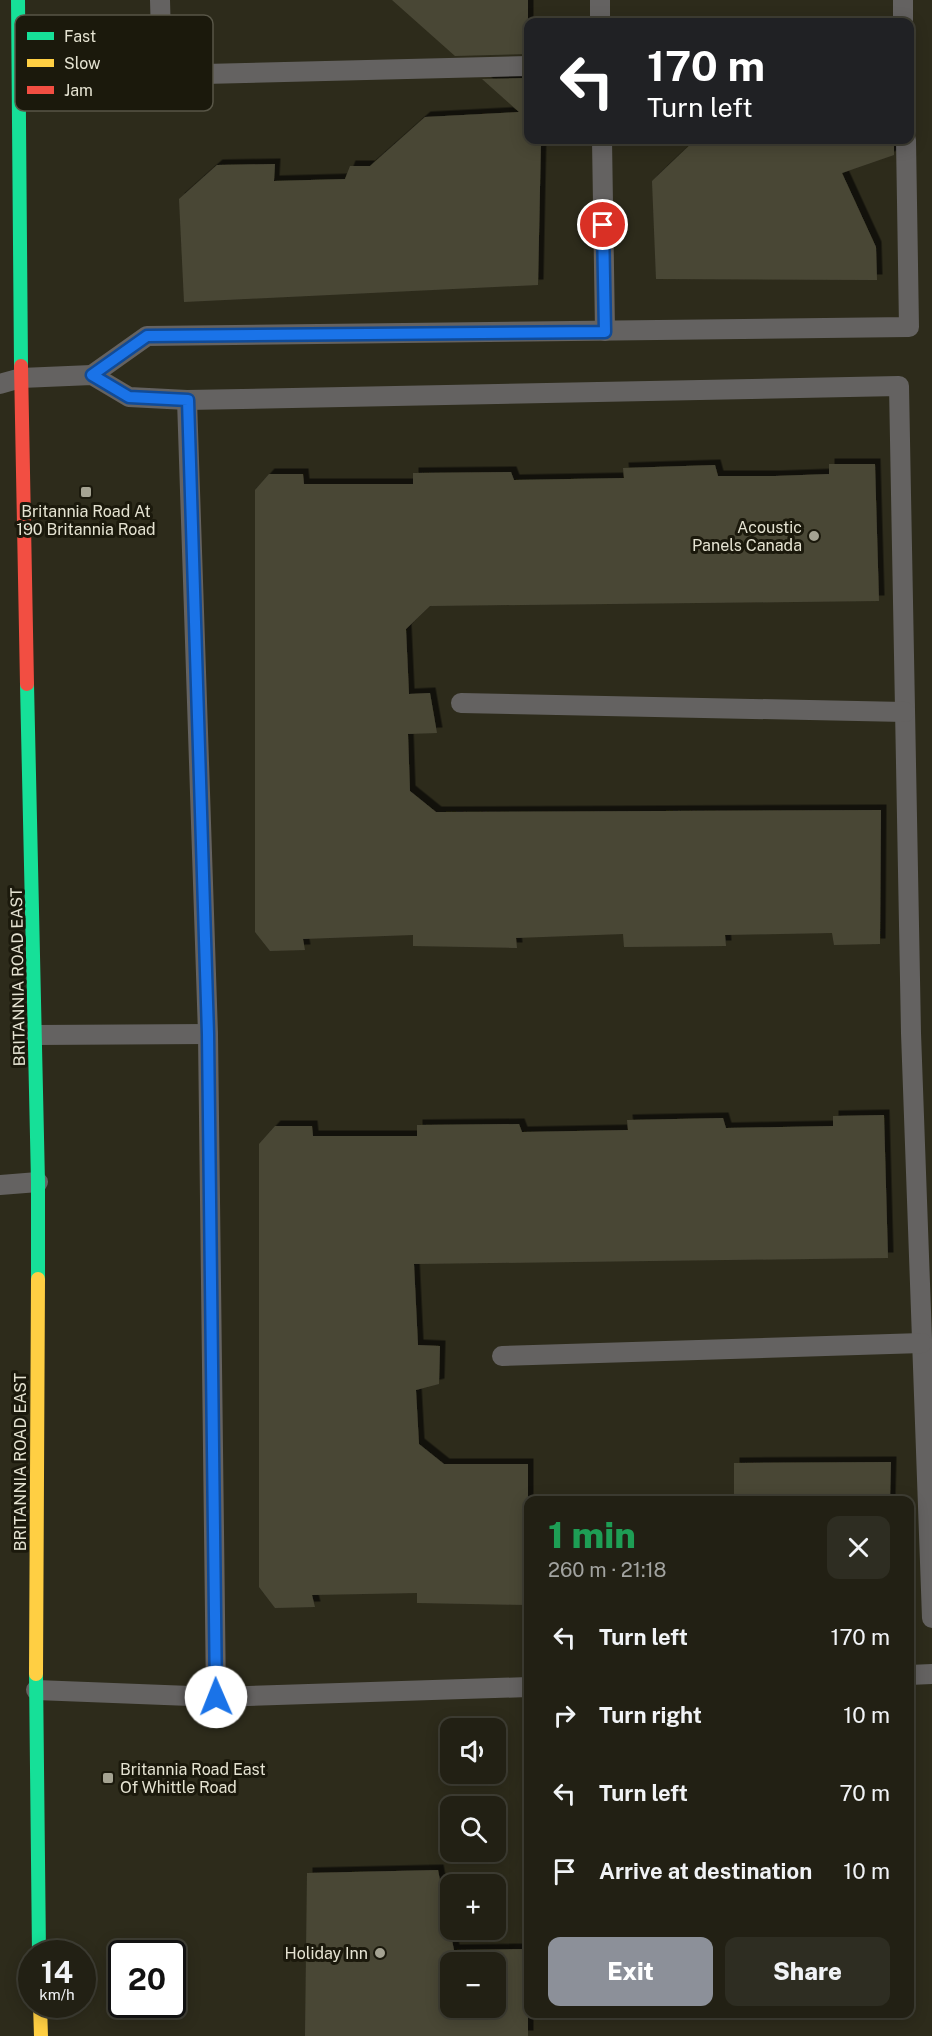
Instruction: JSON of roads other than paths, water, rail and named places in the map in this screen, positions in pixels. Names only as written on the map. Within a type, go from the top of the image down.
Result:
[{"type":"main road","name":"BRITANNIA ROAD EAST","points":[[18,0],[18,15]]},
{"type":"main road","name":"BRITANNIA ROAD EAST","points":[[19,111],[21,378],[38,1182],[36,1690],[39,1940]]},
{"type":"main road","points":[[40,2018],[40,2036]]},
{"type":"lane","points":[[160,0],[160,15]]},
{"type":"lane","points":[[600,0],[600,18]]},
{"type":"lane","points":[[903,0],[903,18]]},
{"type":"lane","points":[[213,74],[524,66]]},
{"type":"lane","points":[[602,144],[605,332]]},
{"type":"lane","points":[[0,384],[21,378],[92,375],[147,336],[909,327],[906,144]]},
{"type":"lane","points":[[92,375],[129,397],[188,400],[899,386],[911,1033],[932,1618]]},
{"type":"lane","points":[[188,400],[208,1034],[216,1697]]},
{"type":"lane","points":[[460,703],[905,712]]},
{"type":"lane","points":[[36,1035],[208,1034]]},
{"type":"lane","points":[[0,1185],[38,1182]]},
{"type":"lane","points":[[502,1356],[922,1343]]},
{"type":"lane","points":[[914,1675],[932,1674]]},
{"type":"lane","points":[[36,1690],[216,1697],[524,1687]]},
{"type":"place","name":"Britannia Road At 190 Britannia Road","points":[[86,492]]},
{"type":"place","name":"Acoustic Panels Canada","points":[[814,536]]},
{"type":"place","name":"Britannia Road East Of Whittle Road","points":[[108,1778]]},
{"type":"place","name":"Holiday Inn","points":[[380,1953]]}]
